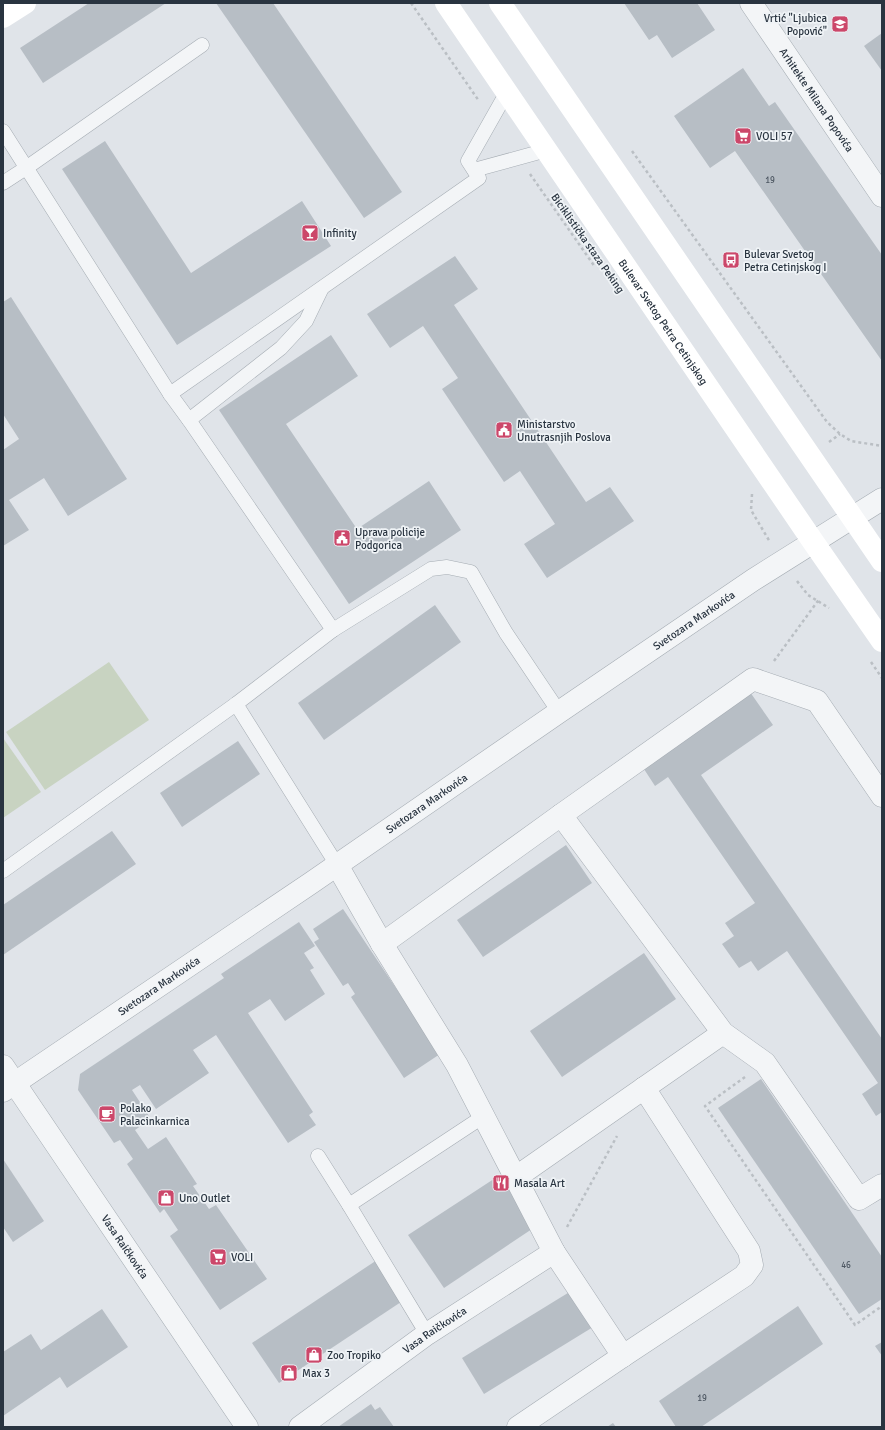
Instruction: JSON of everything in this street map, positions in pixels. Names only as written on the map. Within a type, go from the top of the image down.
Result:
[{"type":"main road","points":[[3,17],[25,3]]},
{"type":"main road","name":"Bulevar Svetog Petra Cetinjskog","points":[[446,3],[882,641]]},
{"type":"main road","points":[[500,3],[882,561]]},
{"type":"street","name":"Arhitekte Milana Popovića","points":[[751,3],[882,196]]},
{"type":"street","name":"Svetozara Markovića","points":[[9,1088],[753,580],[882,499]]},
{"type":"street","points":[[382,944],[561,814],[756,680],[817,700],[882,796]]},
{"type":"street","points":[[561,814],[723,1033],[765,1063],[859,1199],[882,1185]]},
{"type":"street","points":[[337,865],[382,944],[457,1065],[554,1252],[623,1356]]},
{"type":"street","points":[[516,1178],[723,1033]]},
{"type":"street","name":"Vasa Raičkovića","points":[[3,1066],[9,1088],[247,1427]]},
{"type":"street","points":[[518,1427],[744,1276],[752,1265],[749,1251],[644,1088]]},
{"type":"street","name":"Vasa Raičkovića","points":[[300,1427],[427,1334],[554,1252]]},
{"type":"lane","points":[[3,183],[202,45]]},
{"type":"lane","points":[[471,166],[492,119],[507,92]]},
{"type":"lane","points":[[3,131],[170,394],[333,630]]},
{"type":"lane","points":[[471,166],[547,150]]},
{"type":"lane","points":[[170,394],[479,178],[471,166]]},
{"type":"lane","points":[[189,420],[281,348],[306,321],[321,289]]},
{"type":"lane","points":[[3,871],[236,704],[333,630],[431,569],[447,567],[471,572],[506,633],[559,712]]},
{"type":"lane","points":[[236,704],[337,865]]},
{"type":"lane","points":[[349,1205],[484,1116]]},
{"type":"lane","points":[[318,1156],[427,1334]]},
{"type":"path","points":[[411,3],[492,119]]},
{"type":"path","points":[[628,145],[827,422],[840,434],[851,440],[882,446]]},
{"type":"path","name":"Biciklistička staza Peking","points":[[519,157],[600,274]]},
{"type":"path","points":[[756,680],[820,598]]},
{"type":"path","points":[[765,1063],[705,1106],[854,1325],[882,1306]]},
{"type":"path","points":[[554,1252],[618,1136]]},
{"type":"green space","points":[[109,662],[149,720],[45,790],[6,732]]},
{"type":"green space","points":[[3,738],[41,792],[3,818]]},
{"type":"building","points":[[89,3],[166,3],[43,83],[20,48]]},
{"type":"building","points":[[216,3],[273,3],[402,192],[364,218]]},
{"type":"building","points":[[624,3],[697,3],[715,30],[672,58],[657,35],[649,40]]},
{"type":"building","points":[[882,33],[882,71],[864,46]]},
{"type":"building","points":[[743,68],[769,106],[775,102],[882,255],[882,361],[735,151],[710,168],[674,116]]},
{"type":"building","points":[[105,141],[191,273],[302,201],[331,246],[177,345],[62,169]]},
{"type":"building","points":[[455,256],[478,289],[454,305],[586,502],[610,487],[634,521],[547,578],[524,544],[555,524],[520,471],[504,482],[442,389],[458,378],[423,326],[390,348],[367,314]]},
{"type":"building","points":[[11,297],[127,479],[68,516],[44,478],[9,500],[29,530],[3,546],[3,450],[19,439],[3,414],[3,302]]},
{"type":"building","points":[[331,335],[358,376],[286,424],[357,529],[429,481],[461,530],[349,604],[219,410]]},
{"type":"building","points":[[435,605],[461,642],[324,740],[298,703]]},
{"type":"building","points":[[750,692],[773,725],[701,775],[882,1039],[882,1112],[876,1116],[862,1094],[878,1083],[787,951],[758,971],[751,961],[739,968],[722,944],[734,936],[725,923],[755,903],[668,777],[655,786],[642,766]]},
{"type":"building","points":[[238,741],[260,774],[182,827],[160,793]]},
{"type":"building","points":[[112,831],[136,864],[3,955],[3,905]]},
{"type":"building","points":[[566,845],[592,883],[483,957],[457,920]]},
{"type":"building","points":[[343,909],[440,1054],[404,1078],[351,997],[355,994],[348,983],[343,986],[314,942],[319,939],[313,929]]},
{"type":"building","points":[[299,922],[315,946],[304,953],[314,968],[310,970],[325,994],[285,1021],[270,999],[248,1013],[313,1112],[309,1115],[316,1125],[288,1143],[216,1035],[193,1050],[209,1073],[156,1109],[140,1085],[132,1090],[151,1119],[135,1130],[148,1149],[166,1137],[197,1184],[193,1186],[209,1209],[216,1205],[267,1279],[220,1310],[170,1236],[178,1230],[164,1209],[160,1213],[127,1164],[133,1159],[120,1140],[114,1143],[78,1090],[80,1074],[224,978],[221,974]]},
{"type":"building","points":[[644,953],[676,999],[562,1077],[530,1031]]},
{"type":"building","points":[[761,1079],[882,1257],[882,1299],[859,1314],[718,1108]]},
{"type":"building","points":[[3,1159],[44,1221],[13,1242],[3,1227]]},
{"type":"building","points":[[503,1173],[538,1225],[444,1288],[408,1235]]},
{"type":"building","points":[[377,1260],[404,1300],[279,1383],[252,1343]]},
{"type":"building","points":[[576,1288],[598,1324],[484,1394],[462,1358]]},
{"type":"building","points":[[798,1306],[823,1344],[701,1427],[676,1427],[659,1401]]},
{"type":"building","points":[[102,1309],[128,1347],[67,1388],[60,1377],[3,1416],[3,1352],[31,1334],[41,1350]]},
{"type":"building","points":[[882,1342],[882,1356],[875,1346]]},
{"type":"building","points":[[371,1404],[375,1410],[380,1407],[394,1427],[338,1427]]},
{"type":"building","points":[[613,1423],[616,1427],[607,1427]]},
{"type":"place","name":"Vrtić \"Ljubica Popović\"","points":[[840,24]]},
{"type":"place","name":"VOLI 57","points":[[743,136]]},
{"type":"place","name":"Infinity","points":[[310,233]]},
{"type":"place","name":"Bulevar Svetog Petra Cetinjskog I","points":[[731,260]]},
{"type":"place","name":"Ministarstvo Unutrasnjih Poslova","points":[[504,430]]},
{"type":"place","name":"Uprava policije Podgorica","points":[[342,538]]},
{"type":"place","name":"Polako Palacinkarnica","points":[[107,1114]]},
{"type":"place","name":"Masala Art","points":[[501,1183]]},
{"type":"place","name":"Uno Outlet","points":[[166,1198]]},
{"type":"place","name":"VOLI","points":[[218,1257]]},
{"type":"place","name":"Zoo Tropiko","points":[[314,1355]]},
{"type":"place","name":"Max 3","points":[[289,1373]]}]
